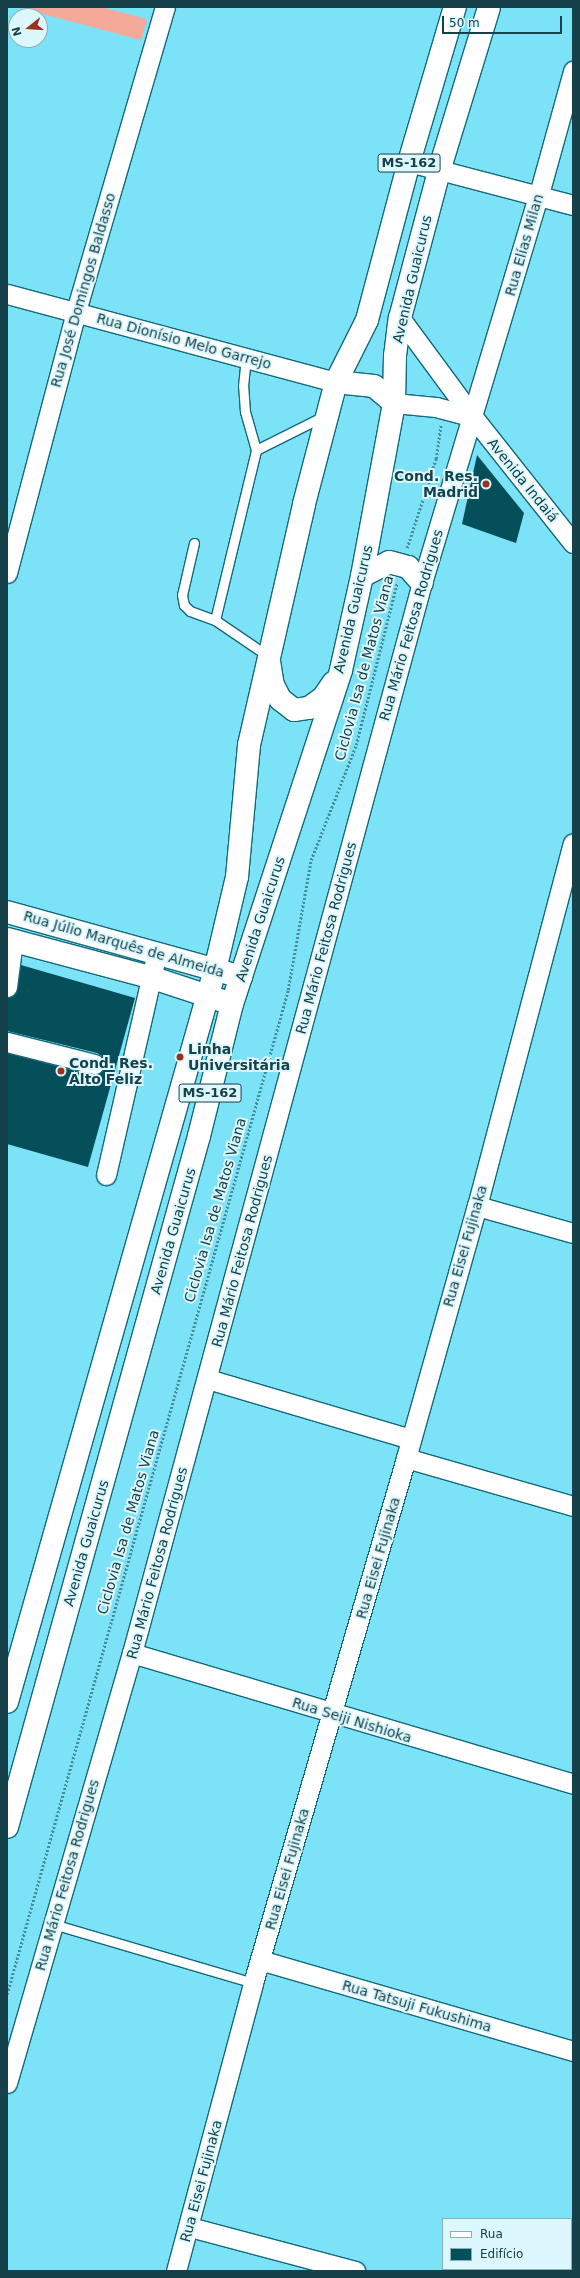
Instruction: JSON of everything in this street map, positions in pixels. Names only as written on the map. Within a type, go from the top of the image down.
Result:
[{"type":"main road","name":"Avenida Guaicurus","points":[[7,1702],[206,996],[215,970],[237,877],[249,745],[268,656],[327,415],[336,382],[367,320],[409,162],[455,7]]},
{"type":"main road","name":"Avenida Guaicurus","points":[[7,1827],[197,1144],[232,1004],[340,670],[362,576],[394,403],[395,356],[400,318],[439,171],[489,7]]},
{"type":"main road","points":[[336,382],[374,386],[394,403]]},
{"type":"main road","points":[[362,576],[389,562],[408,567],[422,583]]},
{"type":"main road","points":[[268,656],[273,685],[280,699],[294,710],[309,708],[323,698],[340,670]]},
{"type":"main road","name":"Rua Júlio Marquês de Almeida","points":[[7,912],[241,977]]},
{"type":"main road","name":"Rua Júlio Marquês de Almeida","points":[[10,940],[150,977],[232,1004]]},
{"type":"street","name":"Rua José Domingos Baldasso","points":[[7,573],[76,311],[165,7]]},
{"type":"street","name":"Rua Elías Milan","points":[[473,417],[539,194],[573,72]]},
{"type":"street","points":[[409,162],[439,171],[539,194],[573,205]]},
{"type":"street","name":"Rua Dionísio Melo Garrejo","points":[[7,294],[76,311],[336,382]]},
{"type":"street","name":"Avenida Indaiá","points":[[400,318],[473,417],[573,543]]},
{"type":"street","points":[[394,403],[444,409],[473,417]]},
{"type":"street","name":"Rua Mário Feitosa Rodrigues","points":[[7,2083],[132,1653],[208,1379],[422,583],[473,417]]},
{"type":"street","name":"Rua Eisei Fujinaka","points":[[176,2271],[190,2227],[253,1982],[406,1458],[410,1439],[477,1206],[573,843]]},
{"type":"street","points":[[7,987],[10,940]]},
{"type":"street","points":[[106,1175],[132,1069],[150,977],[157,953]]},
{"type":"street","points":[[7,1042],[94,1064]]},
{"type":"street","points":[[477,1206],[573,1233]]},
{"type":"street","points":[[208,1379],[410,1439]]},
{"type":"street","points":[[406,1458],[573,1506]]},
{"type":"street","name":"Rua Seiji Nishioka","points":[[132,1653],[332,1714],[573,1784]]},
{"type":"street","name":"Rua Tatsuji Fukushima","points":[[260,1960],[573,2051]]},
{"type":"street","points":[[190,2227],[355,2271]]},
{"type":"lane","points":[[216,620],[256,450],[245,412],[243,386],[246,357]]},
{"type":"lane","points":[[256,450],[327,415]]},
{"type":"lane","points":[[194,543],[182,594],[184,605],[190,611],[216,620],[268,656]]},
{"type":"lane","points":[[53,1924],[253,1982]]},
{"type":"path","name":"Ciclovia Isa de Matos Viana","points":[[7,1994],[288,990],[311,860],[356,745],[402,566],[436,459],[444,409]]},
{"type":"shaded area","points":[[17,7],[101,7],[147,19],[141,40],[48,15],[48,8]]},
{"type":"building","name":"Cond. Res. Madrid","points":[[477,455],[524,513],[516,543],[462,524]]},
{"type":"building","name":"Cond. Res. Alto Feliz","points":[[21,965],[135,998],[88,1167],[7,1144],[7,1053],[91,1075],[102,1072],[105,1066],[102,1056],[97,1053],[7,1031],[7,998],[16,993]]},
{"type":"place","name":"Cond. Res. Madrid","points":[[486,484]]},
{"type":"place","name":"Linha Universitária","points":[[180,1057]]},
{"type":"place","name":"Cond. Res. Alto Feliz","points":[[61,1071]]}]
